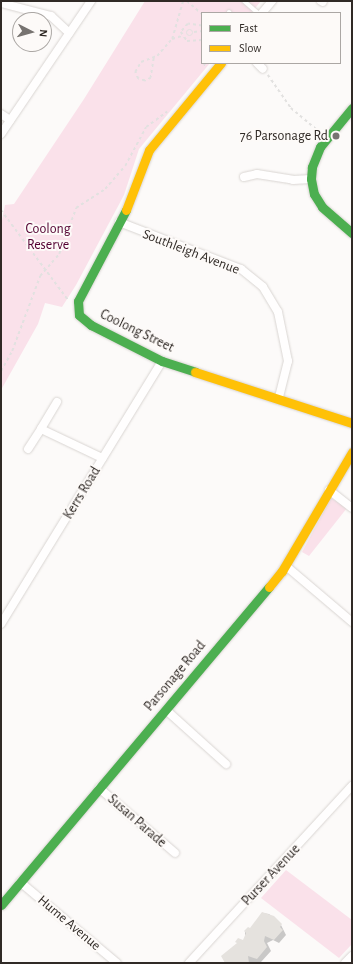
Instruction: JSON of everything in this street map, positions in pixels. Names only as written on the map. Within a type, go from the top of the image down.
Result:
[{"type":"street","points":[[1,134],[91,1]]},
{"type":"street","points":[[263,12],[272,1]]},
{"type":"street","points":[[1,3],[51,16],[69,33]]},
{"type":"street","points":[[78,301],[133,196],[149,150],[220,64]]},
{"type":"street","points":[[352,108],[315,156],[311,179],[314,194],[322,207],[352,233]]},
{"type":"street","points":[[1,114],[10,120]]},
{"type":"street","points":[[244,177],[257,174],[293,180],[311,179]]},
{"type":"street","name":"Southleigh Avenue","points":[[120,222],[240,269],[262,287],[278,312],[288,361],[279,397]]},
{"type":"street","name":"Coolong Street","points":[[78,301],[79,315],[91,325],[162,361],[279,397],[352,423]]},
{"type":"street","name":"Kerrs Road","points":[[1,624],[162,361]]},
{"type":"street","points":[[28,449],[57,402]]},
{"type":"street","points":[[40,429],[102,458]]},
{"type":"street","name":"Parsonage Road","points":[[1,905],[286,566],[352,452]]},
{"type":"street","points":[[329,490],[352,508]]},
{"type":"street","points":[[286,566],[352,622]]},
{"type":"street","points":[[166,710],[226,764]]},
{"type":"street","name":"Purser Avenue","points":[[189,963],[352,786]]},
{"type":"street","name":"Susan Parade","points":[[99,788],[175,853]]},
{"type":"street","name":"Hume Avenue","points":[[20,882],[117,963]]},
{"type":"street","points":[[345,963],[352,956]]},
{"type":"lane","points":[[244,1],[257,12]]},
{"type":"path","points":[[154,58],[151,78],[145,81],[138,78],[135,72],[141,62],[148,58],[154,58],[165,49],[172,39],[183,1]]},
{"type":"path","points":[[187,1],[201,13]]},
{"type":"path","points":[[182,36],[183,28],[189,24],[201,25]]},
{"type":"path","points":[[189,24],[190,30],[193,33]]},
{"type":"path","points":[[172,39],[187,34],[190,30]]},
{"type":"path","points":[[187,34],[190,37],[193,33],[201,31]]},
{"type":"path","points":[[182,36],[187,41],[201,40]]},
{"type":"path","points":[[205,73],[210,66]]},
{"type":"path","points":[[260,66],[291,108],[328,138]]},
{"type":"path","points":[[1,371],[12,351],[40,276],[59,254],[76,208],[105,190],[125,166],[146,127],[168,112]]},
{"type":"path","points":[[1,210],[68,300],[78,301]]},
{"type":"green space","name":"Coolong Reserve","points":[[145,1],[261,1],[252,12],[201,12],[201,64],[209,64],[139,149],[124,195],[76,285],[62,307],[45,303],[38,324],[1,390],[1,225],[5,205],[14,204],[84,99]]},
{"type":"green space","points":[[331,498],[347,508],[309,556],[302,552]]},
{"type":"green space","points":[[286,870],[352,920],[352,944],[339,958],[261,898]]},
{"type":"building","points":[[262,912],[274,916],[282,924],[280,927],[283,930],[274,940],[265,936],[264,941],[267,947],[257,959],[248,956],[249,963],[225,963],[221,956],[237,943],[235,942],[238,938],[243,940],[246,933],[244,931],[248,927],[250,928]]},
{"type":"traffic: fast","points":[[352,108],[320,147],[312,167],[311,179],[314,194],[322,207],[352,233]]},
{"type":"traffic: fast","points":[[126,210],[78,301],[79,315],[91,325],[162,361],[195,372]]},
{"type":"traffic: fast","points":[[1,905],[269,587]]},
{"type":"traffic: slow","points":[[126,210],[149,150],[220,64]]},
{"type":"traffic: slow","points":[[195,372],[352,423]]},
{"type":"traffic: slow","points":[[269,587],[282,571],[352,452]]},
{"type":"place","name":"76 Parsonage Rd","points":[[336,136]]}]
